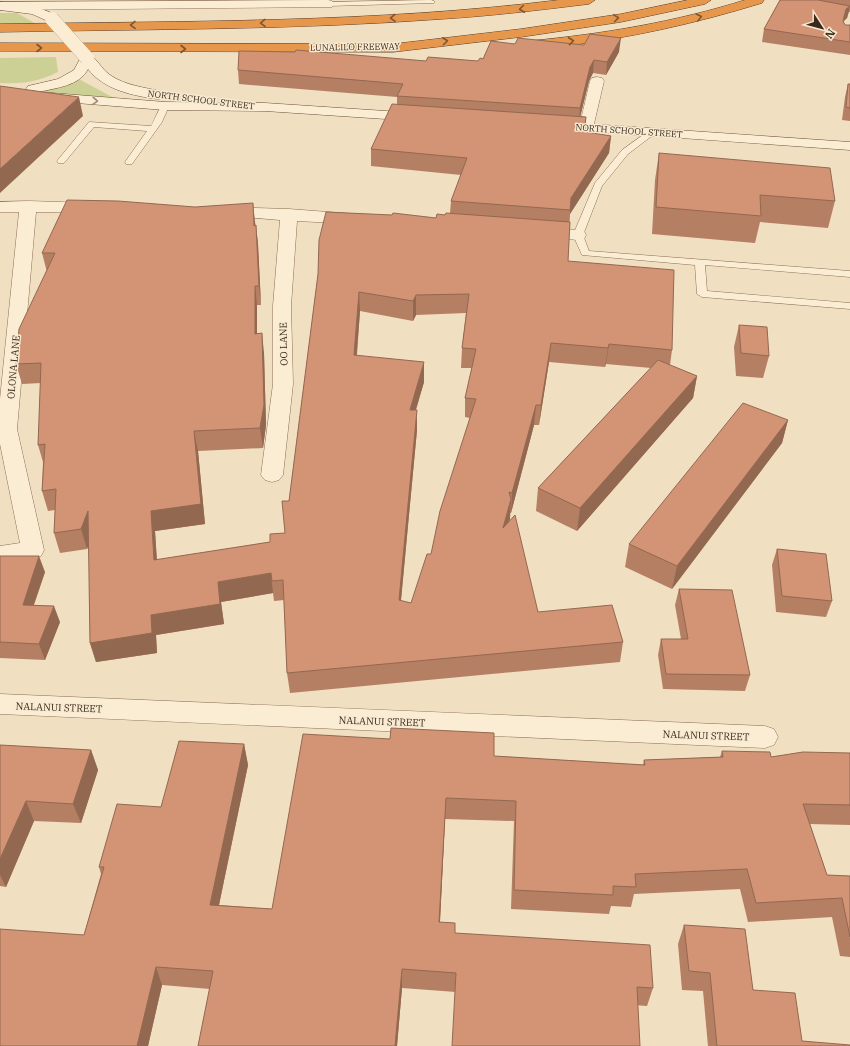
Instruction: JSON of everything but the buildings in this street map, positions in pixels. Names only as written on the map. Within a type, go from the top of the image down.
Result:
[{"type":"highway","points":[[0,28],[333,21],[519,10],[588,0]]},
{"type":"highway","name":"LUNALILO FREEWAY","points":[[0,47],[253,49],[393,48],[521,33],[621,18],[705,0]]},
{"type":"highway","points":[[393,48],[439,52],[596,38],[664,26],[758,0]]},
{"type":"street","points":[[0,6],[79,6],[116,3],[329,2]]},
{"type":"street","name":"NORTH SCHOOL STREET","points":[[0,6],[35,11],[52,19],[100,74],[118,84],[146,93],[265,108]]},
{"type":"street","points":[[52,19],[56,13],[79,6]]},
{"type":"street","points":[[0,93],[34,89],[63,82],[80,72],[87,58]]},
{"type":"street","points":[[586,128],[597,81]]},
{"type":"street","name":"NORTH SCHOOL STREET","points":[[0,93],[165,106],[265,108],[429,118]]},
{"type":"street","name":"NORTH SCHOOL STREET","points":[[547,126],[850,146]]},
{"type":"street","points":[[0,207],[28,206],[107,208]]},
{"type":"street","name":"OLONA LANE","points":[[0,554],[33,550],[4,430],[28,206]]},
{"type":"street","points":[[210,211],[289,214],[367,220]]},
{"type":"street","name":"OO LANE","points":[[272,475],[283,384],[282,306],[289,214]]},
{"type":"street","points":[[523,231],[578,235]]},
{"type":"street","name":"NALANUI STREET","points":[[0,704],[765,737]]},
{"type":"lane","points":[[329,2],[432,2]]},
{"type":"lane","points":[[129,162],[158,122],[165,106]]},
{"type":"lane","points":[[61,161],[92,124],[153,129]]},
{"type":"lane","points":[[653,132],[625,152],[598,185],[578,235],[585,253],[850,274]]},
{"type":"lane","points":[[700,262],[702,294],[850,306]]},
{"type":"green space","points":[[0,13],[17,13],[38,25],[0,26]]},
{"type":"green space","points":[[56,57],[58,72],[30,82],[0,83],[0,58]]},
{"type":"green space","points":[[73,76],[116,99],[38,94],[62,85]]}]
